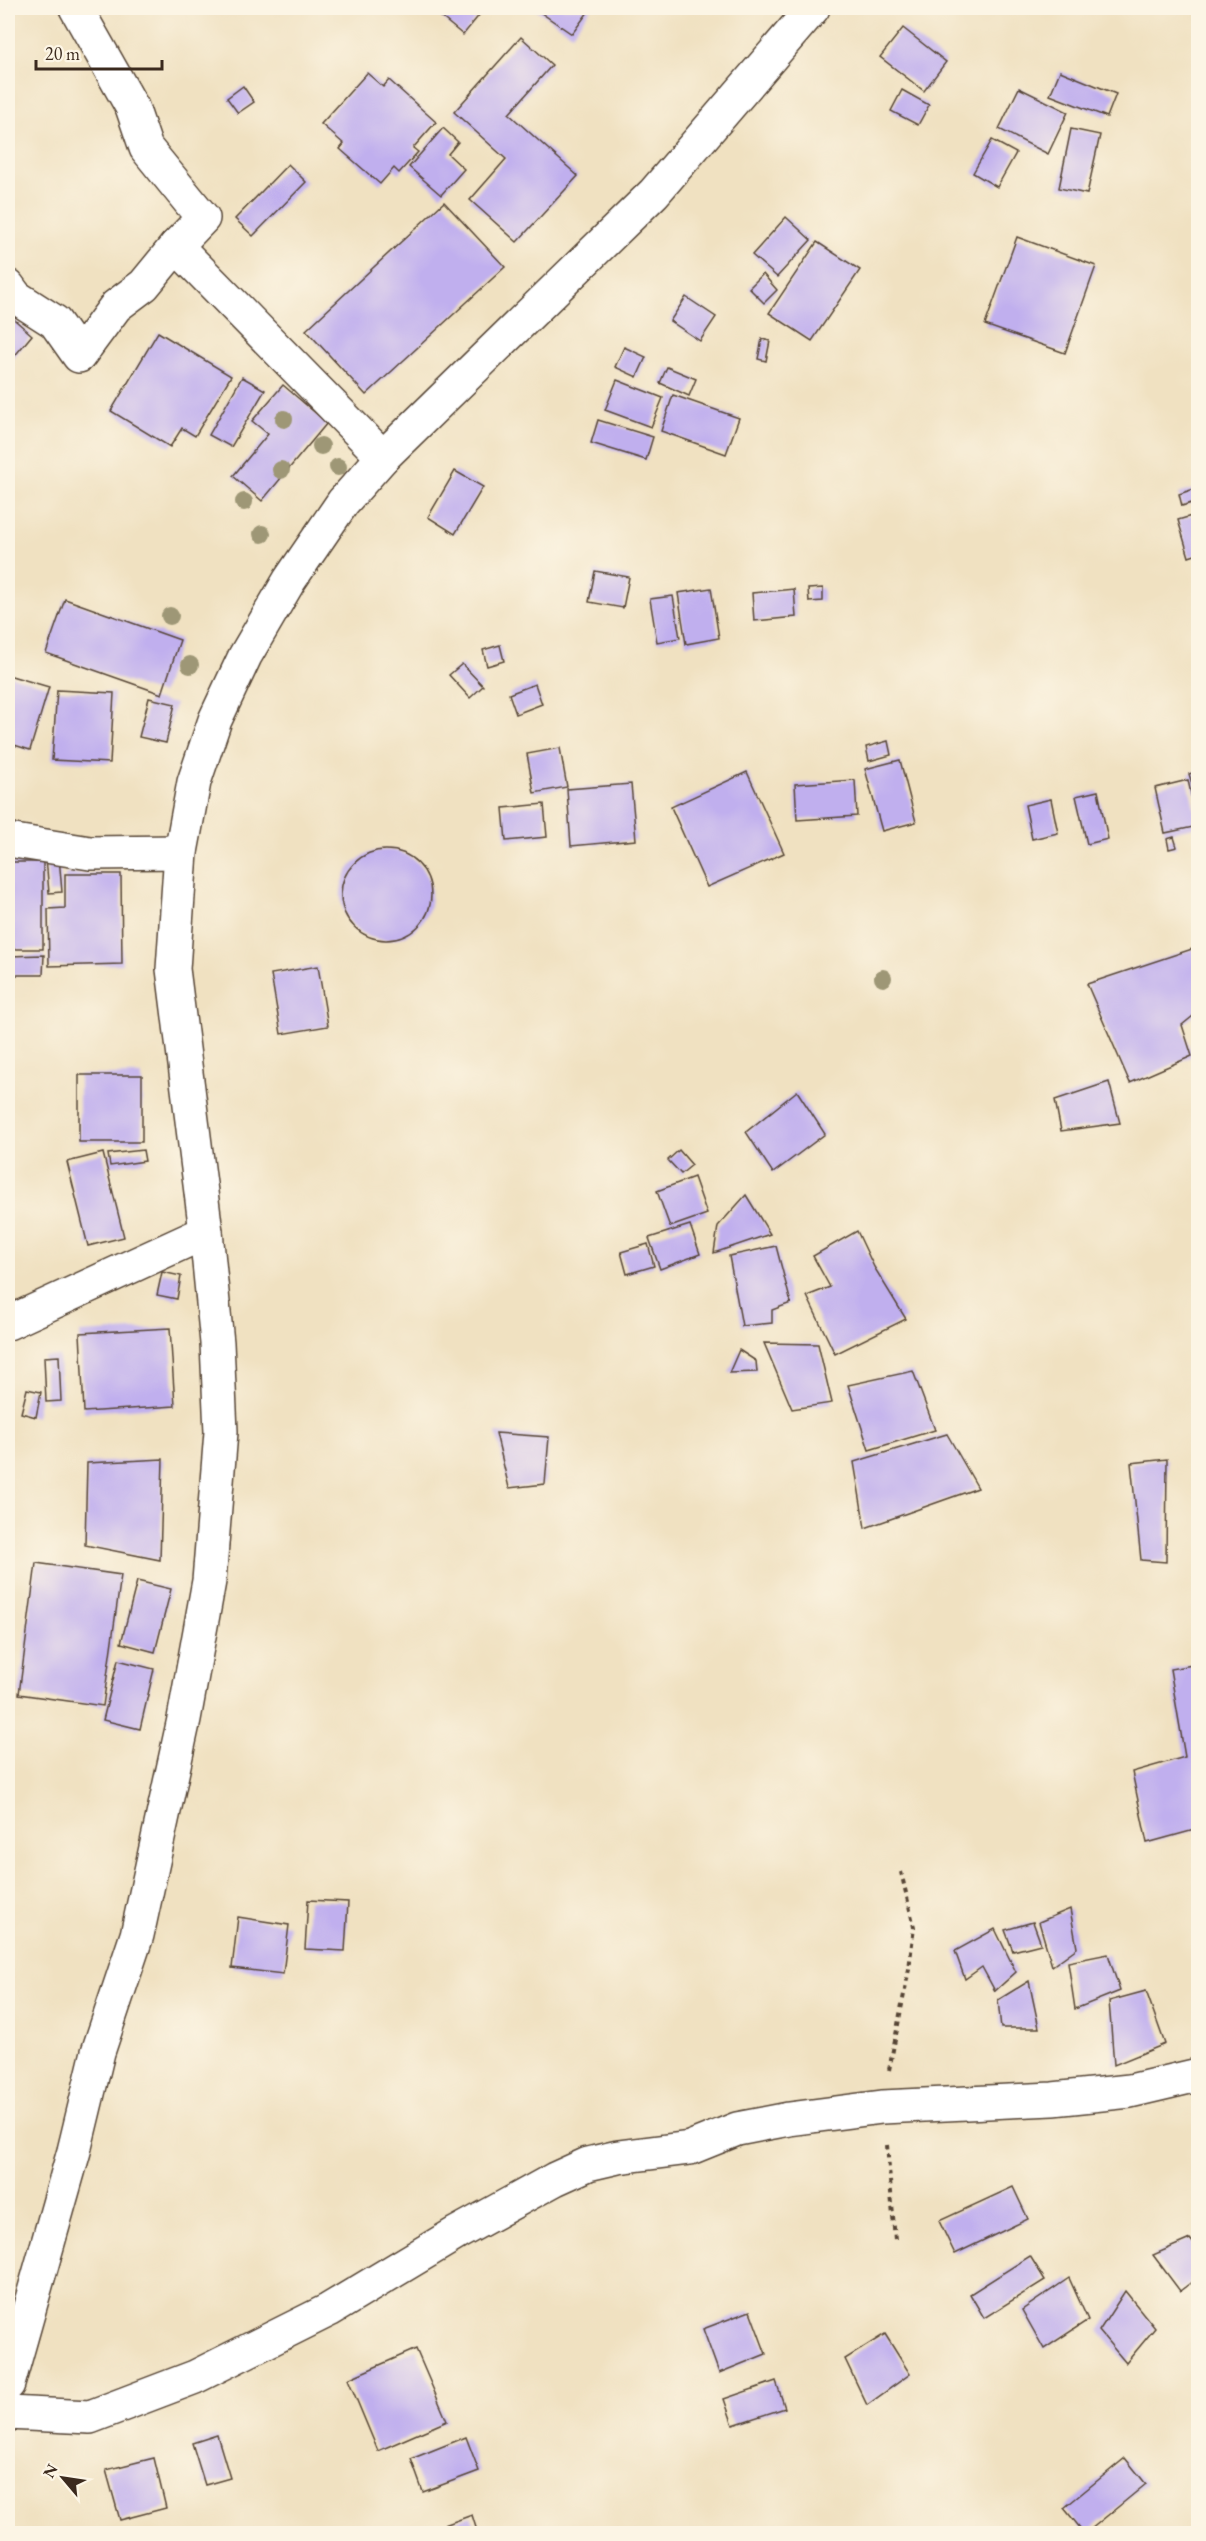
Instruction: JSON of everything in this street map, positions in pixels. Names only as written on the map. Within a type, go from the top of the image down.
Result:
[{"type":"main road","points":[[8,286],[16,297],[55,322],[79,356],[116,306],[144,285],[203,218],[146,148],[132,107],[76,8]]},
{"type":"main road","points":[[8,2384],[74,2151],[98,2052],[137,1935],[184,1719],[209,1581],[221,1432],[217,1343],[206,1232],[173,969],[181,852],[194,782],[215,720],[245,656],[289,581],[343,502],[383,457],[654,192],[813,8]]},
{"type":"main road","points":[[176,246],[383,457]]},
{"type":"main road","points":[[8,840],[90,853],[181,852]]},
{"type":"main road","points":[[8,1323],[206,1232]]},
{"type":"main road","points":[[8,2413],[90,2417],[195,2377],[329,2310],[457,2233],[555,2179],[588,2164],[618,2157],[690,2148],[737,2129],[789,2119],[882,2107],[1053,2099],[1130,2091],[1198,2075]]},
{"type":"path","points":[[895,2240],[882,2107],[909,1969],[914,1927],[901,1872]]},
{"type":"building","points":[[437,8],[485,8],[463,35],[434,11]]},
{"type":"building","points":[[534,8],[591,8],[572,34]]},
{"type":"building","points":[[903,28],[946,62],[924,91],[880,57]]},
{"type":"building","points":[[521,37],[552,65],[509,114],[578,176],[517,242],[470,200],[506,159],[454,112]]},
{"type":"building","points":[[1060,71],[1116,94],[1107,117],[1050,95]]},
{"type":"building","points":[[367,73],[383,87],[389,80],[436,122],[413,148],[418,152],[399,173],[394,168],[380,184],[340,149],[344,144],[321,124]]},
{"type":"building","points":[[243,86],[254,102],[238,113],[227,98]]},
{"type":"building","points":[[1019,88],[1068,112],[1048,154],[999,129]]},
{"type":"building","points":[[902,90],[929,105],[918,125],[891,111]]},
{"type":"building","points":[[443,128],[458,142],[448,154],[464,169],[441,195],[409,167]]},
{"type":"building","points":[[1071,129],[1100,135],[1087,194],[1059,188]]},
{"type":"building","points":[[992,140],[1016,153],[997,187],[973,173]]},
{"type":"building","points":[[288,164],[306,182],[253,236],[235,219]]},
{"type":"building","points":[[444,202],[505,267],[366,395],[306,330]]},
{"type":"building","points":[[786,217],[811,240],[777,277],[752,255]]},
{"type":"building","points":[[1017,237],[1096,266],[1065,353],[985,325]]},
{"type":"building","points":[[817,242],[860,270],[812,341],[769,313]]},
{"type":"building","points":[[763,274],[777,290],[764,303],[749,288]]},
{"type":"building","points":[[686,297],[716,317],[700,341],[670,321]]},
{"type":"building","points":[[8,314],[32,335],[8,364]]},
{"type":"building","points":[[158,332],[231,376],[195,436],[182,428],[170,447],[111,411]]},
{"type":"building","points":[[762,339],[770,341],[766,361],[758,359]]},
{"type":"building","points":[[624,347],[646,357],[637,377],[615,367]]},
{"type":"building","points":[[667,367],[696,379],[689,396],[660,383]]},
{"type":"building","points":[[242,377],[265,390],[231,447],[209,435]]},
{"type":"building","points":[[617,380],[663,398],[651,427],[605,410]]},
{"type":"building","points":[[283,385],[327,423],[262,501],[233,476],[268,434],[252,421]]},
{"type":"building","points":[[673,395],[739,418],[726,454],[661,431]]},
{"type":"building","points":[[598,420],[653,437],[646,460],[591,443]]},
{"type":"building","points":[[455,471],[483,487],[455,534],[428,517]]},
{"type":"building","points":[[1194,489],[1198,501],[1182,506],[1179,494]]},
{"type":"building","points":[[1198,514],[1198,554],[1189,557],[1178,520]]},
{"type":"building","points":[[595,571],[629,577],[623,608],[589,602]]},
{"type":"building","points":[[711,588],[719,638],[686,644],[678,593]]},
{"type":"building","points":[[823,588],[823,601],[809,602],[808,589]]},
{"type":"building","points":[[794,589],[796,617],[754,621],[752,593]]},
{"type":"building","points":[[673,596],[680,638],[657,642],[650,599]]},
{"type":"building","points":[[65,599],[180,640],[162,694],[46,653]]},
{"type":"building","points":[[500,645],[504,661],[487,666],[483,650]]},
{"type":"building","points":[[462,664],[483,686],[470,698],[449,675]]},
{"type":"building","points":[[8,675],[49,687],[30,750],[8,743]]},
{"type":"building","points":[[535,684],[542,704],[516,714],[509,694]]},
{"type":"building","points":[[57,690],[114,693],[110,763],[52,760]]},
{"type":"building","points":[[149,698],[175,704],[166,743],[139,737]]},
{"type":"building","points":[[888,741],[891,755],[869,761],[866,747]]},
{"type":"building","points":[[560,748],[567,787],[534,793],[527,754]]},
{"type":"building","points":[[900,760],[916,822],[882,831],[865,769]]},
{"type":"building","points":[[1198,771],[1198,792],[1195,793],[1189,774]]},
{"type":"building","points":[[747,772],[784,853],[707,887],[671,807]]},
{"type":"building","points":[[855,780],[857,816],[797,820],[795,784]]},
{"type":"building","points":[[1188,780],[1198,826],[1165,833],[1155,788]]},
{"type":"building","points":[[631,784],[636,840],[571,846],[567,789]]},
{"type":"building","points":[[1098,791],[1108,839],[1087,844],[1076,796]]},
{"type":"building","points":[[1051,799],[1058,833],[1032,839],[1025,805]]},
{"type":"building","points":[[544,804],[547,837],[506,841],[503,808]]},
{"type":"building","points":[[1174,837],[1177,847],[1169,849],[1167,839]]},
{"type":"building","points":[[386,850],[403,853],[418,863],[428,878],[431,895],[428,912],[418,927],[403,937],[386,940],[369,937],[354,927],[344,912],[341,895],[344,878],[354,863],[369,853]]},
{"type":"building","points":[[59,857],[62,892],[49,893],[46,858]]},
{"type":"building","points":[[8,862],[43,862],[43,949],[8,949]]},
{"type":"building","points":[[65,874],[121,874],[122,964],[49,966],[48,909],[65,908]]},
{"type":"building","points":[[1198,947],[1198,1012],[1182,1025],[1192,1056],[1130,1083],[1087,984]]},
{"type":"building","points":[[44,955],[43,975],[8,975],[8,956]]},
{"type":"building","points":[[318,966],[328,1026],[281,1034],[271,974]]},
{"type":"building","points":[[79,1075],[142,1075],[142,1142],[79,1142]]},
{"type":"building","points":[[1109,1082],[1120,1123],[1061,1131],[1055,1100]]},
{"type":"building","points":[[797,1091],[825,1134],[773,1173],[746,1132]]},
{"type":"building","points":[[143,1150],[145,1161],[110,1166],[108,1154]]},
{"type":"building","points":[[679,1150],[692,1165],[681,1174],[668,1160]]},
{"type":"building","points":[[103,1153],[124,1237],[88,1246],[67,1162]]},
{"type":"building","points":[[694,1177],[707,1214],[670,1227],[657,1191]]},
{"type":"building","points":[[746,1195],[770,1234],[714,1253],[718,1226]]},
{"type":"building","points":[[690,1225],[700,1254],[660,1269],[649,1238]]},
{"type":"building","points":[[857,1231],[874,1267],[906,1319],[835,1354],[807,1296],[830,1287],[813,1256]]},
{"type":"building","points":[[648,1244],[654,1266],[627,1274],[621,1252]]},
{"type":"building","points":[[776,1246],[791,1303],[772,1310],[772,1323],[742,1326],[729,1256]]},
{"type":"building","points":[[162,1272],[181,1276],[177,1299],[157,1295]]},
{"type":"building","points":[[170,1328],[175,1406],[84,1412],[80,1333]]},
{"type":"building","points":[[764,1343],[818,1344],[832,1403],[792,1409]]},
{"type":"building","points":[[739,1350],[756,1361],[757,1372],[729,1373]]},
{"type":"building","points":[[59,1356],[61,1401],[46,1402],[44,1357]]},
{"type":"building","points":[[913,1371],[935,1430],[869,1450],[848,1385]]},
{"type":"building","points":[[27,1389],[41,1392],[36,1417],[21,1413]]},
{"type":"building","points":[[496,1433],[549,1437],[545,1484],[509,1488]]},
{"type":"building","points":[[947,1434],[978,1488],[865,1528],[854,1462]]},
{"type":"building","points":[[163,1459],[160,1560],[85,1545],[87,1463]]},
{"type":"building","points":[[1167,1459],[1166,1562],[1141,1560],[1131,1463]]},
{"type":"building","points":[[36,1563],[121,1575],[103,1706],[19,1694]]},
{"type":"building","points":[[137,1581],[171,1589],[155,1652],[121,1643]]},
{"type":"building","points":[[118,1660],[154,1669],[140,1729],[103,1720]]},
{"type":"building","points":[[1198,1664],[1198,1829],[1147,1843],[1132,1772],[1185,1757],[1170,1669]]},
{"type":"building","points":[[308,1900],[348,1902],[345,1951],[305,1949]]},
{"type":"building","points":[[1070,1909],[1077,1948],[1052,1966],[1039,1922]]},
{"type":"building","points":[[238,1917],[289,1925],[283,1974],[232,1968]]},
{"type":"building","points":[[1033,1922],[1041,1944],[1013,1951],[1005,1930]]},
{"type":"building","points":[[995,1929],[1016,1972],[995,1991],[982,1967],[965,1979],[955,1951]]},
{"type":"building","points":[[1108,1954],[1120,1991],[1075,2009],[1068,1962]]},
{"type":"building","points":[[1029,1981],[1039,2028],[1001,2028],[998,2000]]},
{"type":"building","points":[[1146,1991],[1165,2044],[1114,2065],[1109,2001]]},
{"type":"building","points":[[1013,2187],[1028,2219],[955,2254],[939,2221]]},
{"type":"building","points":[[1190,2239],[1198,2249],[1198,2277],[1180,2291],[1153,2255]]},
{"type":"building","points":[[1030,2256],[1045,2280],[984,2318],[970,2294]]},
{"type":"building","points":[[1069,2278],[1088,2320],[1044,2349],[1022,2310]]},
{"type":"building","points":[[1125,2291],[1155,2328],[1126,2363],[1099,2331]]},
{"type":"building","points":[[750,2311],[766,2354],[719,2373],[703,2329]]},
{"type":"building","points":[[885,2334],[910,2374],[867,2405],[845,2359]]},
{"type":"building","points":[[416,2349],[447,2421],[378,2451],[348,2379]]},
{"type":"building","points":[[776,2381],[785,2408],[733,2425],[724,2399]]},
{"type":"building","points":[[217,2435],[230,2478],[205,2485],[192,2443]]},
{"type":"building","points":[[466,2437],[479,2471],[423,2492],[411,2459]]},
{"type":"building","points":[[154,2458],[166,2508],[120,2520],[106,2470]]},
{"type":"building","points":[[1125,2458],[1146,2484],[1085,2534],[1064,2508]]},
{"type":"building","points":[[472,2515],[478,2534],[429,2534],[428,2531]]}]
